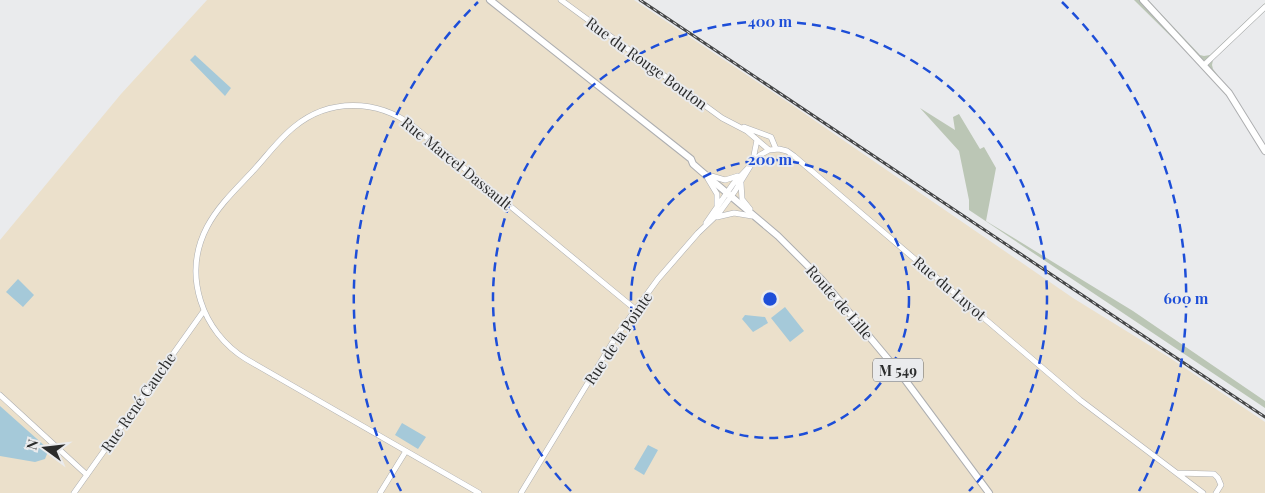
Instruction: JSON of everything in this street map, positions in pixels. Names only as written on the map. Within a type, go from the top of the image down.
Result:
[{"type":"main road","name":"M 549","points":[[490,0],[729,194]]},
{"type":"main road","points":[[1143,0],[1232,98],[1265,151]]},
{"type":"main road","name":"Route de Lille","points":[[729,194],[802,258],[846,308],[903,377],[988,493]]},
{"type":"street","name":"Rue du Rouge Bouton","points":[[561,0],[722,118],[747,131],[769,150]]},
{"type":"street","points":[[1204,65],[1265,7]]},
{"type":"street","name":"Rue Marcel Dassault","points":[[479,493],[236,353],[216,334],[204,312],[198,291],[196,262],[203,235],[214,214],[294,127],[310,116],[339,106],[353,105],[383,109],[409,123],[635,309]]},
{"type":"street","name":"Rue du Rouge Bouton","points":[[736,125],[768,134]]},
{"type":"street","points":[[700,230],[742,181],[751,165],[757,140],[768,134],[773,138],[776,149],[769,150],[760,155],[751,165],[740,174],[728,180],[721,180],[701,171]]},
{"type":"street","name":"Rue du Luyot","points":[[776,149],[784,150],[794,156],[1080,400],[1203,493]]},
{"type":"street","points":[[701,171],[712,184],[717,194],[714,212]]},
{"type":"street","points":[[729,194],[740,174]]},
{"type":"street","points":[[742,181],[742,199],[759,219]]},
{"type":"street","name":"Rue de la Pointe","points":[[521,493],[612,343],[635,309],[700,230],[714,219],[729,194]]},
{"type":"street","points":[[714,219],[730,213],[739,213],[759,219]]},
{"type":"street","name":"Rue René Cauche","points":[[74,493],[204,312]]},
{"type":"street","points":[[0,395],[87,475]]},
{"type":"street","points":[[380,493],[406,451]]},
{"type":"street","points":[[1176,473],[1214,474],[1220,482],[1220,487],[1216,493]]},
{"type":"shaded area","points":[[207,0],[634,0],[792,105],[1073,298],[1170,358],[1265,422],[1265,493],[0,493],[0,240],[121,94]]},
{"type":"green space","points":[[1134,0],[1148,0],[1200,55],[1204,56],[1210,55],[1265,3],[1265,11],[1213,60],[1212,65],[1265,146],[1265,155],[1230,100],[1184,49]]},
{"type":"green space","points":[[920,108],[955,130],[953,117],[959,114],[980,149],[984,147],[996,168],[986,221],[1133,311],[1265,401],[1265,408],[969,210],[969,200],[959,151]]},
{"type":"water","points":[[195,55],[231,88],[225,96],[190,60]]},
{"type":"water","points":[[18,279],[34,295],[23,307],[6,292]]},
{"type":"water","points":[[785,307],[804,331],[790,342],[771,318]]},
{"type":"water","points":[[745,315],[765,317],[768,323],[753,332],[742,319]]},
{"type":"water","points":[[0,406],[46,447],[47,454],[45,459],[35,462],[0,456]]},
{"type":"water","points":[[402,423],[426,437],[418,449],[395,435]]},
{"type":"water","points":[[648,445],[658,450],[644,475],[634,469]]},
{"type":"railway","points":[[640,0],[1265,417]]}]
